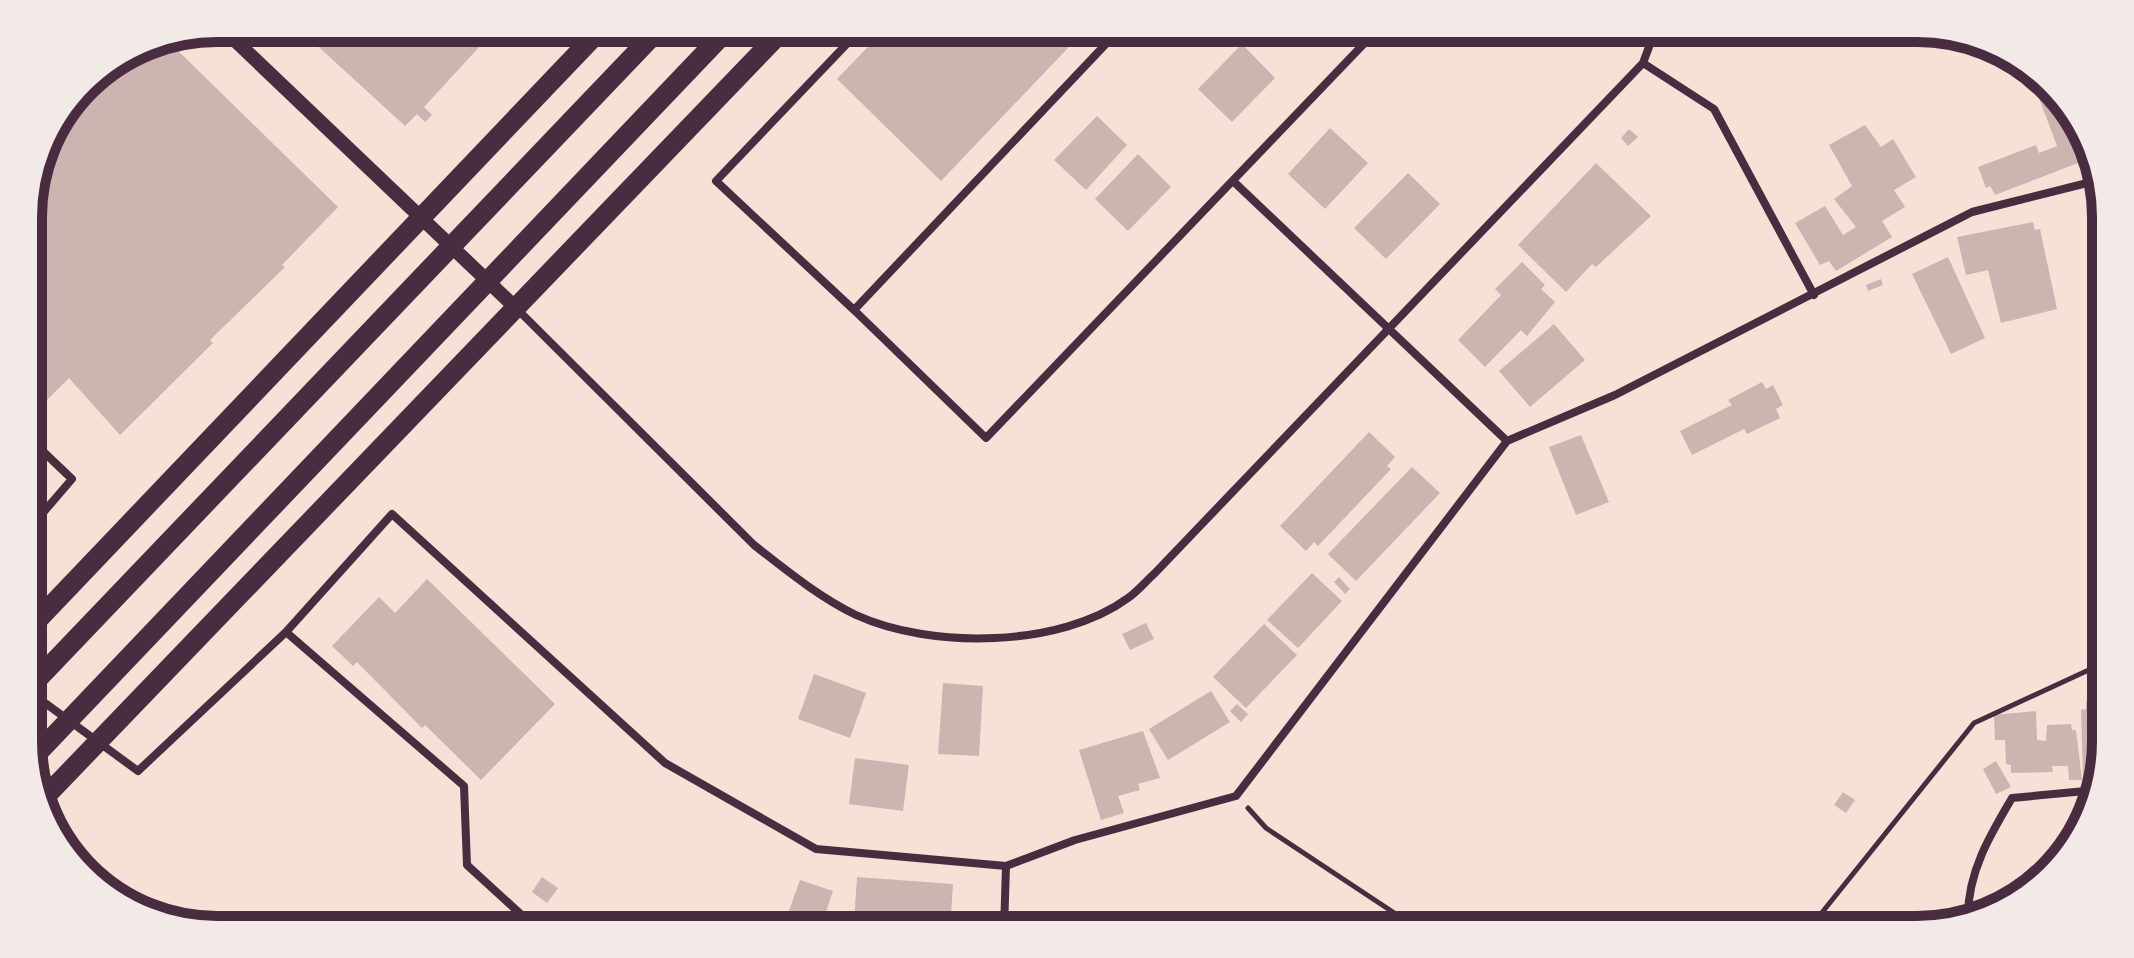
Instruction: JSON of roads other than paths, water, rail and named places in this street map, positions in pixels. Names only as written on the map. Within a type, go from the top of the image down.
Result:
[{"type":"main road","points":[[42,616],[589,42]]},
{"type":"main road","points":[[42,676],[647,42]]},
{"type":"main road","points":[[42,748],[716,42]]},
{"type":"main road","points":[[50,792],[518,310],[772,42]]},
{"type":"street","points":[[237,42],[518,310],[754,545],[795,578],[856,615],[936,639],[1013,638],[1071,625],[1126,600],[1643,63],[1651,42]]},
{"type":"street","points":[[849,42],[716,181],[986,438],[1366,42]]},
{"type":"street","points":[[854,310],[1108,42]]},
{"type":"street","points":[[1643,63],[1714,109],[1814,295]]},
{"type":"street","points":[[1233,181],[1507,441]]},
{"type":"street","points":[[42,698],[138,771],[286,632],[392,514],[665,763],[816,849],[1006,866],[1075,840],[1236,796],[1507,441],[1615,395],[1972,212],[2088,183]]},
{"type":"street","points":[[42,450],[72,479],[42,514]]},
{"type":"street","points":[[286,632],[464,786],[467,865],[523,916]]},
{"type":"street","points":[[1968,908],[1968,892],[1988,839],[2012,798],[2084,791]]},
{"type":"street","points":[[1004,916],[1006,866]]}]
